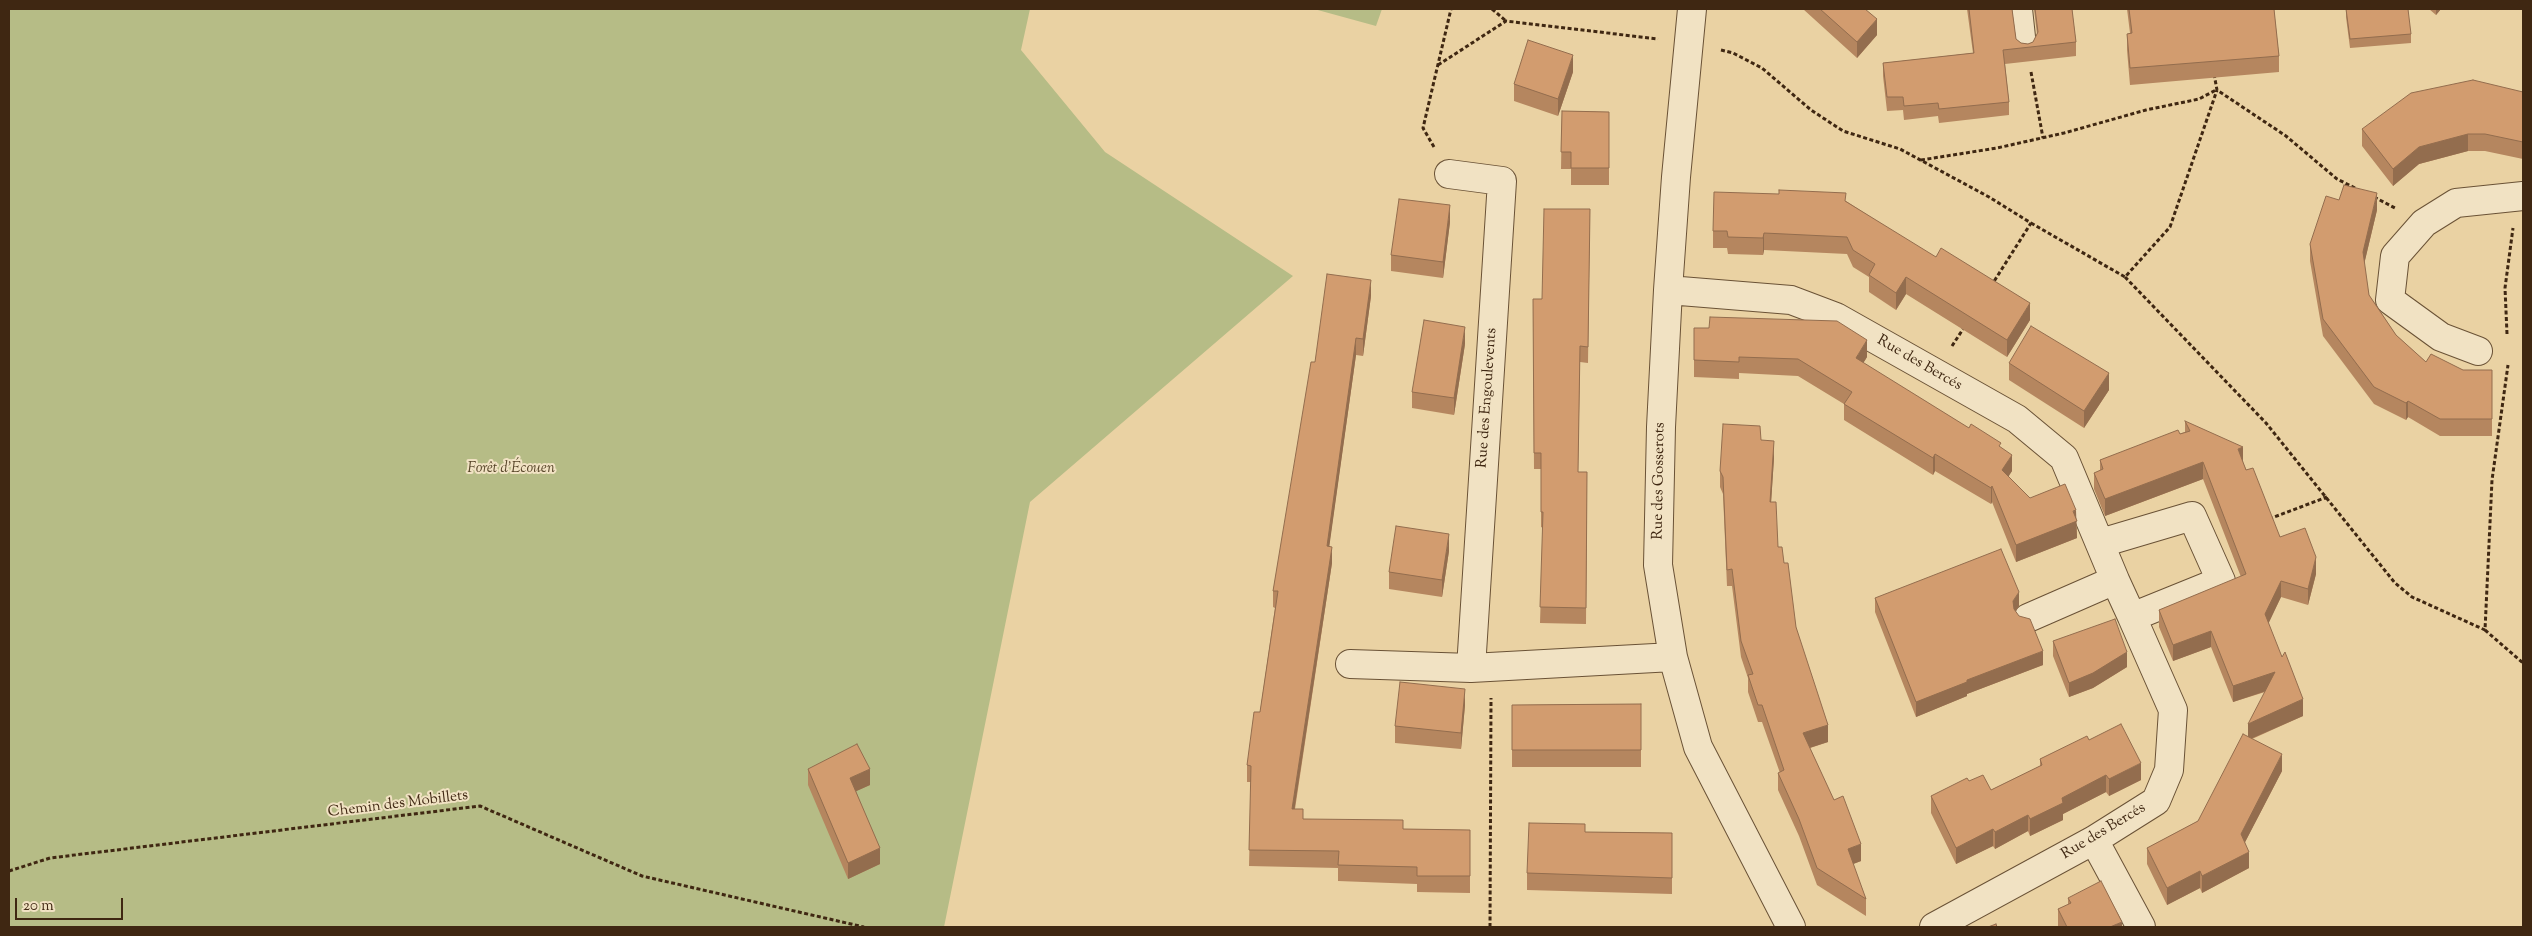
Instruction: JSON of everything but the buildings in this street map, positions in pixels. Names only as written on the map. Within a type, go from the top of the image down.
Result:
[{"type":"street","name":"Rue des Gosserots","points":[[1692,9],[1676,178],[1668,290],[1661,427],[1658,565],[1673,658],[1698,747],[1791,927]]},
{"type":"street","name":"Rue des Engoulevents","points":[[1449,174],[1502,181],[1481,668]]},
{"type":"street","points":[[2478,351],[2441,337],[2390,300],[2395,256],[2424,222],[2456,203],[2520,197]]},
{"type":"street","name":"Rue des Bercés","points":[[1668,290],[1791,300],[1836,317],[2017,419],[2064,458],[2115,580],[2173,710],[2169,770],[2156,801],[2094,840],[1934,927]]},
{"type":"street","points":[[2101,543],[2192,516],[2205,544],[2220,581],[2132,617]]},
{"type":"street","points":[[2028,618],[2115,580]]},
{"type":"street","points":[[1350,664],[1481,668],[1673,658]]},
{"type":"street","points":[[2094,840],[2141,927]]},
{"type":"lane","points":[[2022,9],[2026,46]]},
{"type":"path","points":[[1449,174],[1424,128],[1451,9]]},
{"type":"path","points":[[1492,9],[1506,21],[1690,43],[1740,56],[1762,68],[1811,110],[1843,131],[1900,149],[1989,197],[2125,277],[2266,423],[2395,583],[2412,597],[2485,630],[2523,663]]},
{"type":"path","points":[[1438,65],[1506,21]]},
{"type":"path","points":[[2026,46],[2043,138]]},
{"type":"path","points":[[2125,277],[2170,228],[2217,90],[2214,72]]},
{"type":"path","points":[[1920,160],[2043,138],[2198,99],[2217,90]]},
{"type":"path","points":[[2217,90],[2286,136],[2338,179],[2363,192]]},
{"type":"path","points":[[2372,196],[2424,222]]},
{"type":"path","points":[[2507,338],[2505,288],[2520,197]]},
{"type":"path","points":[[1988,290],[2031,223]]},
{"type":"path","points":[[1935,373],[1967,323]]},
{"type":"path","points":[[2485,630],[2492,480],[2508,358]]},
{"type":"path","points":[[2266,520],[2327,497]]},
{"type":"path","points":[[1481,668],[1490,927]]},
{"type":"path","name":"Chemin des Mobillets","points":[[9,871],[50,858],[480,806],[642,876],[864,927]]},
{"type":"green space","name":"Forêt d'Écouen","points":[[9,9],[1030,9],[1021,50],[1105,152],[1293,276],[1030,502],[944,927],[9,927]]},
{"type":"green space","points":[[1314,9],[1382,9],[1376,26]]}]
